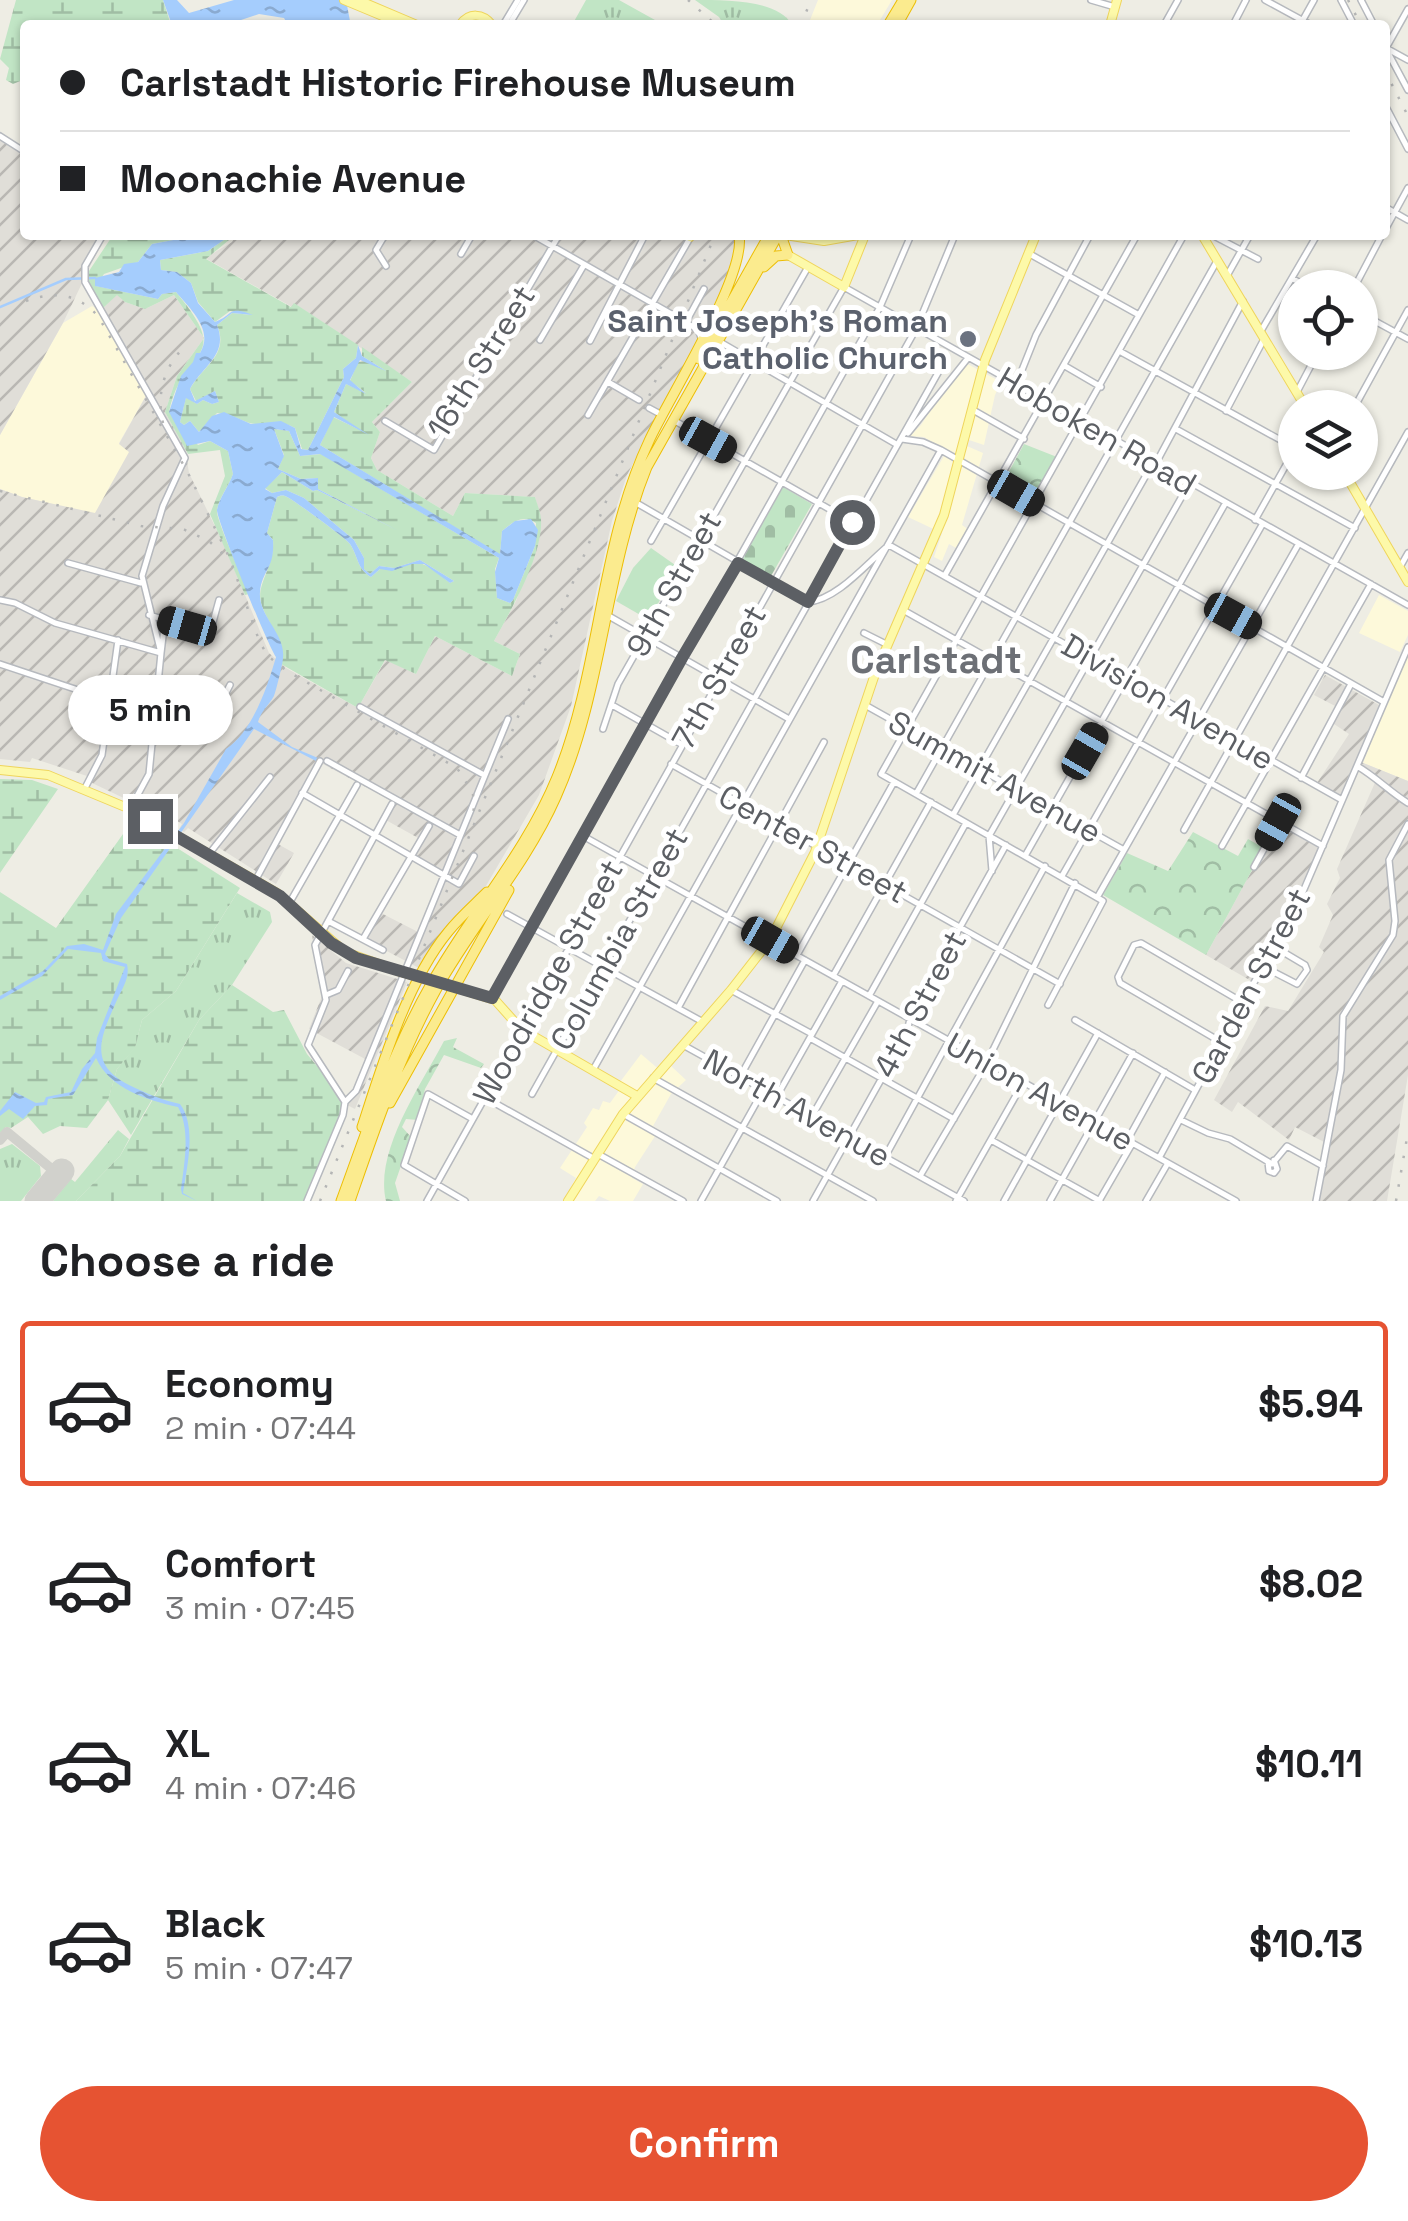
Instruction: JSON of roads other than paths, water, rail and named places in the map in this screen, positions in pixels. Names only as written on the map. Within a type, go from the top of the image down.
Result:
[{"type":"highway","points":[[382,1114],[540,829],[570,762],[585,713],[633,501],[700,336],[740,252],[739,240]]},
{"type":"highway","points":[[341,1201],[417,1010],[444,960],[506,872],[542,810],[565,756],[583,693],[622,516],[637,471],[765,240]]},
{"type":"highway","points":[[637,471],[780,240]]},
{"type":"highway","points":[[739,302],[768,262],[776,256],[788,255],[784,240]]},
{"type":"highway","points":[[350,1201],[403,1057],[436,991],[540,829]]},
{"type":"highway","points":[[341,1201],[374,1090],[420,978],[448,932],[506,872]]},
{"type":"main road","points":[[350,1],[393,20]]},
{"type":"main road","points":[[350,1],[403,20]]},
{"type":"main road","points":[[857,255],[858,240]]},
{"type":"main road","points":[[844,287],[857,255],[858,240]]},
{"type":"main road","points":[[568,1201],[622,1114],[770,940],[817,847],[865,705],[924,564],[960,460],[983,367],[1034,240]]},
{"type":"main road","points":[[1205,240],[1296,390]]},
{"type":"main road","name":"Hoboken Road","points":[[788,255],[844,287]]},
{"type":"main road","points":[[1354,490],[1408,582]]},
{"type":"main road","points":[[0,770],[48,775],[130,809],[290,902],[321,933],[356,958],[492,998],[521,1029],[637,1096]]},
{"type":"street","points":[[1091,0],[1116,4]]},
{"type":"street","points":[[1265,0],[1297,20]]},
{"type":"street","points":[[1390,40],[1408,9]]},
{"type":"street","points":[[1390,55],[1408,90]]},
{"type":"street","points":[[1390,116],[1408,149]]},
{"type":"street","points":[[1390,222],[1408,188]]},
{"type":"street","points":[[1390,210],[1408,220]]},
{"type":"street","points":[[100,240],[85,266],[86,286],[185,458],[162,506],[141,582],[160,653]]},
{"type":"street","points":[[382,240],[376,250],[386,266]]},
{"type":"street","points":[[460,254],[469,240]]},
{"type":"street","points":[[542,240],[686,322],[700,336]]},
{"type":"street","name":"16th Street","points":[[385,421],[434,450],[556,240]]},
{"type":"street","points":[[590,342],[642,240]]},
{"type":"street","points":[[588,415],[688,240]]},
{"type":"street","points":[[492,998],[880,307],[909,240]]},
{"type":"street","name":"7th Street","points":[[670,764],[916,329],[953,240]]},
{"type":"street","points":[[1016,385],[1036,335],[1087,240]]},
{"type":"street","points":[[945,575],[1134,240]]},
{"type":"street","points":[[1101,898],[881,774],[1181,240]]},
{"type":"street","points":[[1221,240],[1258,260]]},
{"type":"street","points":[[1228,274],[1248,240]]},
{"type":"street","points":[[1298,270],[1314,240]]},
{"type":"street","points":[[1364,270],[1380,240]]},
{"type":"street","points":[[1028,252],[1140,315]]},
{"type":"street","points":[[916,794],[1218,258]]},
{"type":"street","points":[[540,340],[585,264]]},
{"type":"street","points":[[650,541],[808,267]]},
{"type":"street","name":"Hoboken Road","points":[[844,287],[1408,605]]},
{"type":"street","name":"9th Street","points":[[603,729],[618,684],[844,287]]},
{"type":"street","points":[[686,322],[704,289]]},
{"type":"street","points":[[953,815],[1176,429],[1242,301]]},
{"type":"street","points":[[1226,410],[1278,307]]},
{"type":"street","points":[[1364,390],[1408,310]]},
{"type":"street","points":[[1378,322],[1408,339]]},
{"type":"street","points":[[717,341],[899,442],[924,442],[960,460],[1384,702]]},
{"type":"street","points":[[1120,352],[1278,439]]},
{"type":"street","points":[[899,442],[968,358]]},
{"type":"street","points":[[899,442],[943,364]]},
{"type":"street","points":[[1065,366],[1101,387]]},
{"type":"street","points":[[608,382],[639,400]]},
{"type":"street","points":[[650,408],[852,522]]},
{"type":"street","points":[[973,410],[1024,439]]},
{"type":"street","points":[[1176,429],[1354,528]]},
{"type":"street","points":[[1184,830],[1407,436]]},
{"type":"street","name":"Columbia Street","points":[[532,1094],[899,442]]},
{"type":"street","points":[[593,1070],[941,450]]},
{"type":"street","points":[[1254,520],[1278,479]]},
{"type":"street","points":[[992,871],[989,836],[1189,484]]},
{"type":"street","points":[[633,501],[808,602],[815,602],[837,588],[889,545]]},
{"type":"street","points":[[1026,856],[1226,504]]},
{"type":"street","points":[[1062,876],[1262,525]]},
{"type":"street","name":"Division Avenue","points":[[889,545],[1342,800]]},
{"type":"street","points":[[1048,1005],[1124,850],[1298,545]]},
{"type":"street","points":[[1400,567],[1408,552]]},
{"type":"street","points":[[68,563],[141,582]]},
{"type":"street","points":[[1222,846],[1371,584]]},
{"type":"street","points":[[0,600],[10,601],[48,621],[160,653]]},
{"type":"street","points":[[149,615],[210,633],[220,600]]},
{"type":"street","points":[[904,610],[1322,846]]},
{"type":"street","points":[[608,615],[789,719]]},
{"type":"street","points":[[130,809],[149,774],[164,620]]},
{"type":"street","points":[[864,633],[888,645]]},
{"type":"street","points":[[86,788],[102,755],[118,640]]},
{"type":"street","name":"Garden Street","points":[[1158,1158],[1302,894],[1408,647]]},
{"type":"street","points":[[0,664],[195,730],[205,729],[230,685]]},
{"type":"street","points":[[1301,778],[1352,683]]},
{"type":"street","points":[[612,705],[681,744]]},
{"type":"street","name":"Summit Avenue","points":[[865,705],[1124,850]]},
{"type":"street","points":[[360,707],[484,775]]},
{"type":"street","points":[[307,1201],[343,1116],[345,1102],[356,1091],[508,719]]},
{"type":"street","points":[[678,1008],[824,742]]},
{"type":"street","points":[[254,880],[324,761],[460,835]]},
{"type":"street","name":"Center Street","points":[[670,764],[1060,984]]},
{"type":"street","name":"Woodridge Street","points":[[427,1201],[670,764]]},
{"type":"street","points":[[1357,766],[1408,803]]},
{"type":"street","points":[[209,854],[270,777]]},
{"type":"street","points":[[796,955],[894,782]]},
{"type":"street","points":[[290,902],[357,784]]},
{"type":"street","points":[[302,794],[459,884],[474,856]]},
{"type":"street","points":[[833,976],[930,802]]},
{"type":"street","points":[[345,1102],[308,1045],[324,1011],[326,995],[315,949],[392,804]]},
{"type":"street","points":[[869,996],[966,822]]},
{"type":"street","points":[[1254,867],[1278,822]]},
{"type":"street","points":[[1316,1201],[1341,1070],[1343,1016],[1393,935],[1389,860],[1408,824]]},
{"type":"street","points":[[363,939],[429,826]]},
{"type":"street","name":"Union Avenue","points":[[583,836],[1236,1201]]},
{"type":"street","name":"4th Street","points":[[813,1201],[1006,845]]},
{"type":"street","points":[[886,1157],[1046,866]]},
{"type":"street","points":[[920,1176],[986,1062],[1075,883]]},
{"type":"street","points":[[507,914],[703,1022]]},
{"type":"street","points":[[328,921],[383,950]]},
{"type":"street","points":[[1221,1042],[1120,983],[1118,977],[1133,947],[1141,943],[1242,1002]]},
{"type":"street","points":[[1262,966],[1297,984],[1307,970],[1274,946]]},
{"type":"street","points":[[740,1076],[806,960]]},
{"type":"street","points":[[326,995],[338,990],[348,971]]},
{"type":"street","points":[[776,1096],[842,980]]},
{"type":"street","points":[[731,990],[954,1119]]},
{"type":"street","points":[[812,1116],[878,1001]]},
{"type":"street","points":[[1075,1020],[1195,1090]]},
{"type":"street","points":[[1004,1201],[1098,1033]]},
{"type":"street","name":"North Avenue","points":[[683,1045],[959,1200]]},
{"type":"street","points":[[1050,1201],[1133,1053]]},
{"type":"street","points":[[990,1140],[1100,1201],[1165,1072]]},
{"type":"street","points":[[654,1078],[874,1201]]},
{"type":"street","points":[[959,1200],[1023,1083]]},
{"type":"street","points":[[701,1201],[764,1089]]},
{"type":"street","points":[[465,1201],[404,1165],[428,1094],[472,1118]]},
{"type":"street","points":[[484,1097],[682,1201]]},
{"type":"street","points":[[622,1114],[777,1201]]},
{"type":"street","points":[[1180,1119],[1271,1161],[1288,1146],[1322,1166]]},
{"type":"street","points":[[1146,1201],[1168,1163]]},
{"type":"water","points":[[163,0],[177,0],[189,13],[234,0],[346,0],[350,20],[285,20],[259,14],[241,20],[170,20]]},
{"type":"water","points":[[224,240],[208,251],[160,260],[161,270],[177,272],[191,283],[198,303],[215,322],[235,311],[253,315],[232,313],[217,325],[217,352],[190,389],[195,401],[215,391],[219,402],[203,400],[197,404],[186,398],[180,422],[184,425],[190,421],[199,432],[212,416],[224,412],[251,424],[281,421],[295,428],[301,449],[308,450],[344,377],[343,369],[356,358],[358,345],[362,356],[386,371],[360,360],[350,380],[366,394],[346,384],[334,412],[369,435],[334,417],[320,445],[500,554],[502,531],[515,521],[531,519],[538,530],[510,603],[497,598],[495,572],[499,558],[320,454],[300,456],[289,431],[274,429],[284,456],[278,469],[301,479],[318,478],[318,489],[399,531],[313,491],[282,472],[265,489],[272,493],[286,490],[304,498],[354,540],[364,558],[364,569],[370,574],[379,566],[394,568],[420,560],[454,581],[450,583],[424,564],[392,571],[380,569],[371,577],[363,570],[347,541],[289,498],[277,497],[267,533],[273,540],[272,557],[260,592],[283,658],[274,696],[258,722],[292,747],[318,758],[316,761],[254,729],[121,918],[105,954],[127,964],[128,969],[103,1037],[103,1058],[107,1068],[129,1085],[180,1104],[189,1135],[183,1193],[197,1201],[182,1194],[185,1137],[178,1107],[142,1097],[120,1085],[96,1058],[73,1095],[48,1099],[47,1105],[35,1106],[23,1119],[9,1109],[0,1116],[15,1092],[36,1103],[44,1102],[46,1097],[71,1092],[95,1053],[97,1038],[125,967],[103,961],[101,953],[68,949],[42,976],[0,1000],[0,996],[43,971],[67,946],[84,944],[103,950],[116,914],[184,823],[226,749],[244,732],[264,694],[276,657],[217,510],[233,474],[228,451],[210,441],[187,446],[169,412],[181,376],[204,345],[203,328],[176,292],[162,294],[158,299],[95,286],[95,278],[119,272],[124,264],[138,262],[152,244]]},
{"type":"waterway","points":[[0,307],[66,279],[95,278]]},
{"type":"railway","points":[[688,0],[710,20]]},
{"type":"railway","points":[[803,20],[811,0]]},
{"type":"railway","points":[[1348,0],[1358,20]]},
{"type":"railway","points":[[1390,81],[1408,116]]},
{"type":"railway","points":[[320,1201],[713,240]]},
{"type":"railway","points":[[26,301],[65,296],[98,316],[187,471],[230,559],[260,643],[269,657],[457,768],[473,793],[474,819]]},
{"type":"railway","points":[[163,423],[163,382],[185,346]]},
{"type":"railway","points":[[0,491],[141,526],[183,529],[209,541],[225,556]]},
{"type":"railway","points":[[1396,1201],[1408,1132]]},
{"type":"place","name":"Saint Joseph's Roman Catholic Church","points":[[968,339]]},
{"type":"district","name":"Carlstadt","points":[[936,660]]}]
